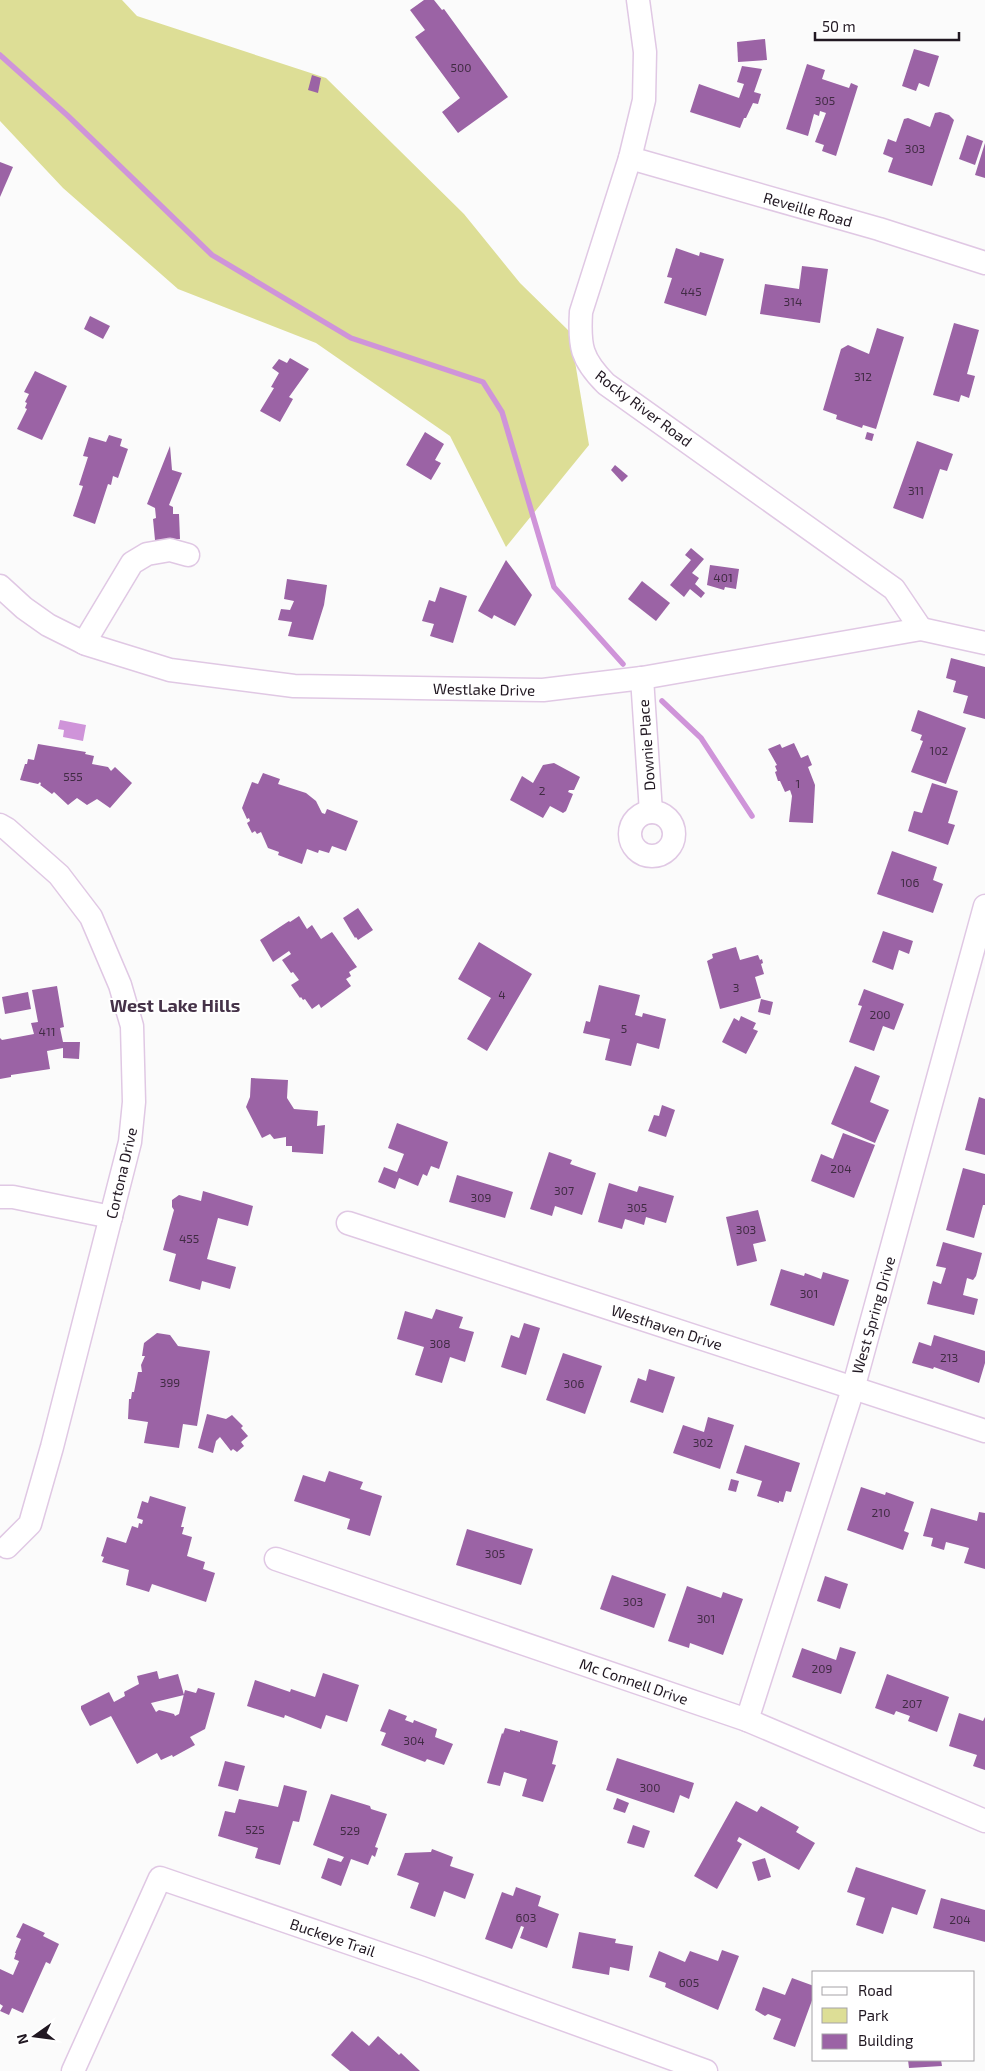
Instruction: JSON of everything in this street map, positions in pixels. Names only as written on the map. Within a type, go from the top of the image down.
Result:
[{"type":"street","name":"Rocky River Road","points":[[638,0],[645,52],[644,100],[630,158],[581,312],[580,333],[583,353],[592,370],[606,384],[894,589],[921,629]]},
{"type":"street","name":"Reveille Road","points":[[630,158],[879,229],[985,263]]},
{"type":"street","points":[[84,643],[132,563],[147,554],[170,550],[188,555]]},
{"type":"street","name":"Westlake Drive","points":[[0,586],[30,613],[48,625],[84,643],[170,670],[294,686],[543,690],[642,678],[921,629],[985,643]]},
{"type":"street","name":"Downie Place","points":[[642,678],[651,812]]},
{"type":"street","name":"Cortona Drive","points":[[0,825],[52,868],[91,917],[120,985],[132,1026],[134,1102],[130,1142],[52,1447],[30,1524],[8,1546]]},
{"type":"street","name":"West Spring Drive","points":[[746,1720],[853,1389],[985,906]]},
{"type":"street","points":[[0,1197],[111,1217]]},
{"type":"street","name":"Westhaven Drive","points":[[348,1223],[985,1431]]},
{"type":"street","name":"Mc Connell Drive","points":[[276,1559],[746,1720],[985,1821]]},
{"type":"street","name":"Buckeye Trail","points":[[73,2071],[160,1878],[422,1968],[706,2071]]},
{"type":"green space","points":[[0,0],[122,0],[137,16],[326,78],[464,214],[520,283],[570,332],[589,445],[506,547],[450,436],[316,343],[178,289],[63,188],[0,121]]},
{"type":"shaded area","points":[[60,720],[86,725],[83,741],[63,737],[64,730],[58,729]]},
{"type":"building","points":[[424,0],[434,0],[442,10],[444,9],[508,97],[458,133],[442,112],[460,98],[415,37],[425,30],[410,10]]},
{"type":"building","points":[[765,39],[767,60],[738,62],[737,42]]},
{"type":"building","points":[[914,49],[939,56],[929,87],[919,83],[916,91],[902,86]]},
{"type":"building","points":[[807,64],[825,70],[822,79],[849,88],[851,83],[858,86],[836,156],[822,151],[824,145],[815,142],[826,113],[820,111],[819,116],[814,114],[808,136],[786,129]]},
{"type":"building","points":[[742,66],[762,69],[754,92],[761,94],[758,104],[753,103],[740,128],[690,112],[699,84],[739,98],[744,84],[737,82]]},
{"type":"building","points":[[312,75],[321,78],[318,93],[308,90]]},
{"type":"building","points":[[940,112],[949,115],[954,120],[932,186],[888,172],[893,158],[883,154],[888,139],[896,142],[904,119],[908,118],[930,127],[935,113]]},
{"type":"building","points":[[967,135],[983,141],[975,165],[959,159]]},
{"type":"building","points":[[985,143],[985,178],[975,175]]},
{"type":"building","points":[[0,162],[13,167],[0,197]]},
{"type":"building","points":[[676,248],[699,256],[700,252],[724,259],[706,316],[664,303],[672,278],[667,277]]},
{"type":"building","points":[[802,266],[828,269],[820,323],[760,314],[765,284],[799,289]]},
{"type":"building","points":[[90,316],[110,326],[103,339],[84,329]]},
{"type":"building","points":[[954,323],[979,330],[967,374],[975,376],[969,398],[961,395],[959,402],[933,395]]},
{"type":"building","points":[[877,328],[904,337],[876,429],[863,425],[862,428],[836,419],[837,415],[823,410],[841,349],[848,345],[869,354]]},
{"type":"building","points":[[290,358],[309,369],[289,397],[293,399],[280,422],[260,411],[274,388],[271,387],[279,373],[272,368],[279,359],[287,363]]},
{"type":"building","points":[[35,371],[67,386],[42,440],[17,429],[27,409],[25,408],[27,403],[25,402],[29,394],[24,392]]},
{"type":"building","points":[[425,432],[444,444],[435,460],[441,463],[431,480],[406,465]]},
{"type":"building","points":[[867,432],[874,434],[872,441],[865,439]]},
{"type":"building","points":[[109,435],[122,439],[120,446],[128,449],[118,478],[113,476],[111,485],[108,484],[95,524],[73,516],[83,486],[79,485],[88,457],[83,456],[89,437],[106,442]]},
{"type":"building","points":[[917,441],[953,454],[947,471],[940,469],[923,519],[893,508]]},
{"type":"building","points":[[170,446],[172,470],[182,473],[169,505],[173,507],[173,514],[179,514],[180,539],[155,540],[153,519],[156,518],[155,508],[147,504]]},
{"type":"building","points":[[615,465],[628,476],[622,482],[611,470]]},
{"type":"building","points":[[691,548],[704,559],[692,573],[699,578],[695,584],[705,593],[701,598],[690,589],[684,597],[670,585],[691,560],[685,555]]},
{"type":"building","points":[[506,560],[532,595],[515,626],[494,615],[492,619],[478,611]]},
{"type":"building","points":[[710,565],[739,569],[736,589],[725,587],[724,590],[707,585]]},
{"type":"building","points":[[287,579],[327,585],[324,605],[313,640],[288,636],[292,622],[278,620],[281,609],[290,610],[294,601],[284,599]]},
{"type":"building","points":[[642,581],[670,603],[656,621],[628,599]]},
{"type":"building","points":[[440,587],[467,596],[453,643],[430,636],[434,624],[422,621],[429,600],[435,602]]},
{"type":"building","points":[[951,658],[985,667],[985,719],[963,713],[968,696],[953,692],[956,681],[946,678]]},
{"type":"building","points":[[918,710],[966,728],[946,784],[911,772],[923,741],[920,740],[922,735],[911,731]]},
{"type":"building","points":[[794,743],[801,758],[808,755],[812,765],[808,767],[815,785],[813,823],[789,822],[792,796],[790,790],[785,792],[780,781],[778,781],[775,772],[777,771],[775,766],[777,765],[768,749],[780,744],[782,748]]},
{"type":"building","points":[[38,744],[86,752],[85,754],[94,756],[92,764],[108,767],[111,771],[115,767],[132,783],[110,808],[97,799],[87,805],[77,798],[68,805],[54,792],[52,794],[40,785],[40,782],[38,784],[20,780],[28,759],[34,760]]},
{"type":"building","points":[[554,763],[580,777],[574,790],[569,790],[568,792],[573,794],[566,811],[563,813],[550,806],[543,818],[510,800],[522,776],[533,783],[543,765]]},
{"type":"building","points":[[263,773],[280,779],[278,784],[306,793],[316,801],[322,813],[325,814],[327,809],[358,821],[346,851],[332,846],[329,853],[319,850],[318,853],[307,849],[302,864],[278,855],[279,852],[268,848],[261,832],[257,834],[255,831],[252,833],[247,823],[250,821],[249,818],[247,819],[242,808],[252,782],[258,784]]},
{"type":"building","points":[[932,783],[958,791],[948,823],[955,825],[948,845],[908,831],[914,811],[922,813]]},
{"type":"building","points":[[892,851],[937,867],[933,880],[943,884],[933,913],[877,894]]},
{"type":"building","points":[[358,908],[373,930],[358,940],[343,918]]},
{"type":"building","points":[[299,916],[307,929],[312,925],[321,939],[332,932],[357,967],[349,972],[351,976],[346,979],[351,986],[321,1008],[319,1004],[312,1009],[305,999],[300,998],[291,985],[299,980],[293,972],[291,973],[282,960],[291,954],[289,951],[273,962],[260,940]]},
{"type":"building","points":[[883,931],[913,941],[909,954],[899,950],[893,970],[872,962]]},
{"type":"building","points":[[479,942],[532,974],[487,1051],[467,1039],[491,998],[458,979]]},
{"type":"building","points":[[736,947],[740,960],[758,955],[760,960],[762,959],[763,963],[761,964],[764,974],[755,977],[761,998],[720,1009],[707,961],[713,958],[712,954]]},
{"type":"building","points":[[599,985],[640,995],[635,1015],[642,1017],[643,1013],[666,1019],[659,1049],[637,1043],[631,1066],[605,1060],[610,1039],[583,1033],[586,1021],[590,1022]]},
{"type":"building","points":[[57,986],[64,1027],[60,1028],[63,1042],[80,1042],[79,1059],[63,1058],[63,1048],[47,1051],[50,1069],[11,1075],[11,1077],[0,1079],[0,1038],[2,1040],[34,1034],[31,1023],[38,1022],[32,990]]},
{"type":"building","points":[[864,989],[904,1004],[894,1030],[883,1026],[874,1051],[849,1042],[862,1006],[858,1005]]},
{"type":"building","points":[[28,992],[31,1009],[5,1014],[2,997]]},
{"type":"building","points":[[761,999],[773,1002],[770,1015],[758,1012]]},
{"type":"building","points":[[741,1016],[756,1023],[753,1029],[758,1031],[746,1054],[722,1042],[734,1018],[739,1021]]},
{"type":"building","points":[[855,1066],[880,1076],[870,1102],[889,1110],[875,1143],[831,1124]]},
{"type":"building","points":[[251,1078],[288,1080],[287,1098],[294,1109],[318,1111],[317,1126],[325,1125],[323,1154],[292,1152],[292,1146],[286,1146],[286,1137],[274,1139],[270,1134],[262,1138],[246,1107],[250,1097]]},
{"type":"building","points":[[979,1097],[985,1099],[985,1155],[965,1150]]},
{"type":"building","points":[[662,1105],[675,1110],[666,1137],[648,1131],[654,1115],[659,1116]]},
{"type":"building","points":[[397,1123],[448,1142],[439,1169],[431,1166],[427,1176],[423,1174],[418,1186],[399,1178],[395,1189],[378,1182],[384,1167],[397,1172],[404,1154],[388,1148]]},
{"type":"building","points":[[843,1133],[875,1145],[854,1198],[811,1181],[821,1154],[833,1159]]},
{"type":"building","points":[[549,1152],[572,1160],[570,1164],[596,1173],[582,1215],[555,1206],[552,1216],[530,1209]]},
{"type":"building","points":[[963,1168],[985,1174],[985,1205],[983,1205],[974,1238],[946,1230]]},
{"type":"building","points":[[457,1175],[513,1192],[505,1218],[449,1202]]},
{"type":"building","points":[[609,1183],[637,1192],[639,1186],[674,1196],[666,1223],[646,1217],[644,1225],[625,1219],[622,1229],[598,1222]]},
{"type":"building","points":[[203,1191],[253,1206],[248,1226],[218,1218],[207,1259],[236,1267],[230,1289],[202,1281],[200,1290],[169,1281],[176,1254],[163,1250],[174,1210],[172,1200],[179,1195],[201,1201]]},
{"type":"building","points":[[758,1210],[766,1241],[753,1244],[757,1261],[737,1266],[726,1217]]},
{"type":"building","points":[[943,1242],[982,1253],[976,1276],[973,1280],[967,1278],[963,1295],[978,1299],[974,1315],[927,1304],[933,1281],[941,1284],[946,1268],[936,1266]]},
{"type":"building","points":[[781,1269],[804,1276],[805,1273],[821,1279],[823,1272],[849,1280],[834,1326],[770,1305]]},
{"type":"building","points":[[436,1309],[463,1317],[459,1328],[474,1332],[465,1362],[450,1357],[442,1383],[415,1375],[424,1347],[397,1339],[405,1311],[432,1319]]},
{"type":"building","points":[[524,1323],[540,1328],[526,1375],[501,1367],[511,1335],[519,1338]]},
{"type":"building","points":[[157,1333],[170,1335],[178,1346],[210,1351],[197,1426],[183,1424],[179,1448],[144,1443],[148,1422],[128,1419],[129,1399],[131,1399],[132,1392],[134,1392],[138,1372],[142,1372],[141,1365],[145,1356],[142,1356],[144,1343]]},
{"type":"building","points":[[934,1335],[985,1351],[985,1363],[979,1383],[934,1367],[933,1369],[912,1363],[919,1342],[931,1346]]},
{"type":"building","points":[[563,1353],[602,1366],[585,1414],[546,1400]]},
{"type":"building","points":[[649,1369],[675,1377],[663,1413],[630,1402],[638,1378],[646,1381]]},
{"type":"building","points":[[207,1414],[226,1419],[232,1415],[243,1426],[241,1428],[248,1436],[241,1442],[244,1446],[237,1452],[233,1449],[231,1451],[220,1437],[216,1441],[213,1453],[198,1448]]},
{"type":"building","points":[[708,1417],[734,1425],[720,1469],[673,1453],[683,1425],[704,1432]]},
{"type":"building","points":[[745,1445],[800,1463],[791,1492],[786,1491],[783,1502],[779,1501],[779,1503],[757,1496],[762,1481],[736,1473]]},
{"type":"building","points":[[329,1471],[363,1482],[360,1489],[382,1496],[370,1536],[347,1529],[350,1519],[294,1501],[303,1475],[325,1482]]},
{"type":"building","points":[[731,1479],[739,1481],[736,1492],[728,1490]]},
{"type":"building","points":[[861,1487],[885,1495],[886,1492],[914,1502],[904,1531],[909,1533],[903,1550],[847,1530]]},
{"type":"building","points":[[150,1496],[186,1507],[181,1527],[184,1527],[182,1534],[192,1537],[187,1556],[205,1562],[203,1569],[215,1573],[206,1602],[152,1584],[149,1592],[126,1585],[129,1570],[102,1562],[104,1557],[101,1556],[107,1537],[126,1543],[132,1526],[138,1528],[139,1523],[142,1524],[143,1520],[137,1518],[142,1501],[148,1503]]},
{"type":"building","points":[[931,1508],[977,1521],[979,1512],[985,1513],[985,1569],[964,1563],[969,1548],[946,1542],[944,1550],[931,1546],[933,1538],[923,1536]]},
{"type":"building","points":[[467,1529],[533,1549],[521,1585],[456,1565]]},
{"type":"building","points":[[612,1575],[666,1594],[654,1628],[600,1609]]},
{"type":"building","points":[[825,1576],[848,1584],[840,1609],[817,1601]]},
{"type":"building","points":[[687,1586],[721,1598],[723,1592],[743,1599],[723,1655],[690,1643],[689,1648],[668,1641]]},
{"type":"building","points":[[840,1647],[856,1652],[841,1694],[792,1677],[802,1648],[836,1660]]},
{"type":"building","points":[[157,1671],[159,1679],[178,1674],[184,1695],[185,1690],[196,1693],[198,1688],[215,1693],[205,1729],[190,1737],[195,1745],[173,1757],[172,1755],[161,1760],[157,1753],[137,1764],[111,1716],[90,1726],[81,1706],[109,1692],[114,1702],[125,1696],[124,1692],[139,1684],[137,1676]],"holes":[[[184,1695],[179,1714],[175,1716],[174,1714],[159,1710],[156,1712],[151,1703]]]},
{"type":"building","points":[[323,1673],[359,1685],[347,1722],[326,1715],[321,1729],[285,1715],[284,1718],[247,1706],[255,1680],[290,1692],[291,1689],[315,1697]]},
{"type":"building","points":[[887,1674],[949,1697],[937,1732],[908,1721],[910,1716],[896,1711],[894,1715],[875,1708]]},
{"type":"building","points":[[389,1709],[407,1716],[405,1720],[413,1723],[414,1720],[437,1729],[435,1737],[453,1744],[444,1765],[427,1759],[425,1762],[381,1745],[386,1733],[380,1731]]},
{"type":"building","points":[[959,1713],[983,1721],[985,1717],[985,1770],[973,1766],[977,1755],[949,1746]]},
{"type":"building","points":[[505,1728],[520,1732],[520,1730],[558,1741],[552,1764],[556,1765],[543,1802],[522,1796],[527,1779],[504,1772],[500,1786],[487,1783]]},
{"type":"building","points":[[617,1758],[694,1783],[689,1799],[680,1795],[674,1813],[606,1790]]},
{"type":"building","points":[[225,1761],[245,1766],[238,1791],[218,1786]]},
{"type":"building","points":[[284,1785],[307,1791],[299,1822],[293,1821],[280,1865],[255,1858],[258,1848],[218,1836],[225,1811],[235,1813],[239,1799],[278,1807]]},
{"type":"building","points":[[331,1794],[370,1806],[371,1809],[387,1814],[375,1847],[378,1848],[375,1857],[372,1855],[368,1865],[351,1859],[341,1886],[321,1878],[328,1858],[341,1862],[344,1857],[313,1845]]},
{"type":"building","points":[[617,1798],[629,1803],[625,1813],[613,1809]]},
{"type":"building","points":[[736,1801],[757,1812],[761,1806],[799,1827],[796,1832],[815,1843],[799,1870],[739,1837],[737,1841],[742,1844],[717,1889],[694,1876]]},
{"type":"building","points":[[633,1825],[650,1831],[644,1848],[627,1843]]},
{"type":"building","points":[[432,1849],[453,1857],[450,1866],[474,1874],[465,1899],[444,1891],[435,1917],[410,1908],[419,1883],[397,1875],[405,1853],[431,1852]]},
{"type":"building","points":[[765,1858],[771,1877],[758,1881],[752,1862]]},
{"type":"building","points":[[856,1867],[926,1890],[917,1915],[892,1907],[883,1934],[856,1925],[865,1898],[847,1892]]},
{"type":"building","points":[[516,1887],[541,1896],[538,1906],[559,1914],[547,1948],[520,1938],[524,1927],[521,1926],[512,1949],[485,1939],[502,1892],[513,1896]]},
{"type":"building","points":[[941,1898],[985,1910],[985,1942],[933,1928]]},
{"type":"building","points":[[23,1923],[45,1933],[43,1936],[59,1944],[50,1964],[46,1962],[23,2013],[12,2008],[9,2015],[0,2011],[3,2006],[0,2004],[0,1969],[13,1975],[19,1961],[14,1959],[15,1953],[21,1939],[16,1937]]},
{"type":"building","points":[[579,1932],[616,1939],[615,1943],[633,1946],[629,1971],[610,1967],[609,1975],[572,1968]]},
{"type":"building","points":[[722,1950],[739,1956],[718,2010],[665,1987],[666,1983],[649,1977],[659,1951],[685,1962],[690,1951],[718,1961]]},
{"type":"building","points":[[792,1978],[812,1985],[812,2000],[795,2047],[773,2039],[781,2019],[768,2014],[765,2016],[755,2010],[763,1987],[785,1995]]},
{"type":"building","points":[[352,2031],[369,2046],[378,2036],[399,2055],[401,2053],[420,2071],[350,2071],[331,2055]]},
{"type":"building","points":[[908,2061],[941,2061],[942,2066],[909,2068]]},
{"type":"waterway","points":[[0,55],[67,115],[212,255],[351,338],[483,382],[502,412],[554,587],[623,664]]},
{"type":"waterway","points":[[662,701],[701,738],[752,816]]},
{"type":"district","name":"West Lake Hills","points":[[175,1005]]}]
